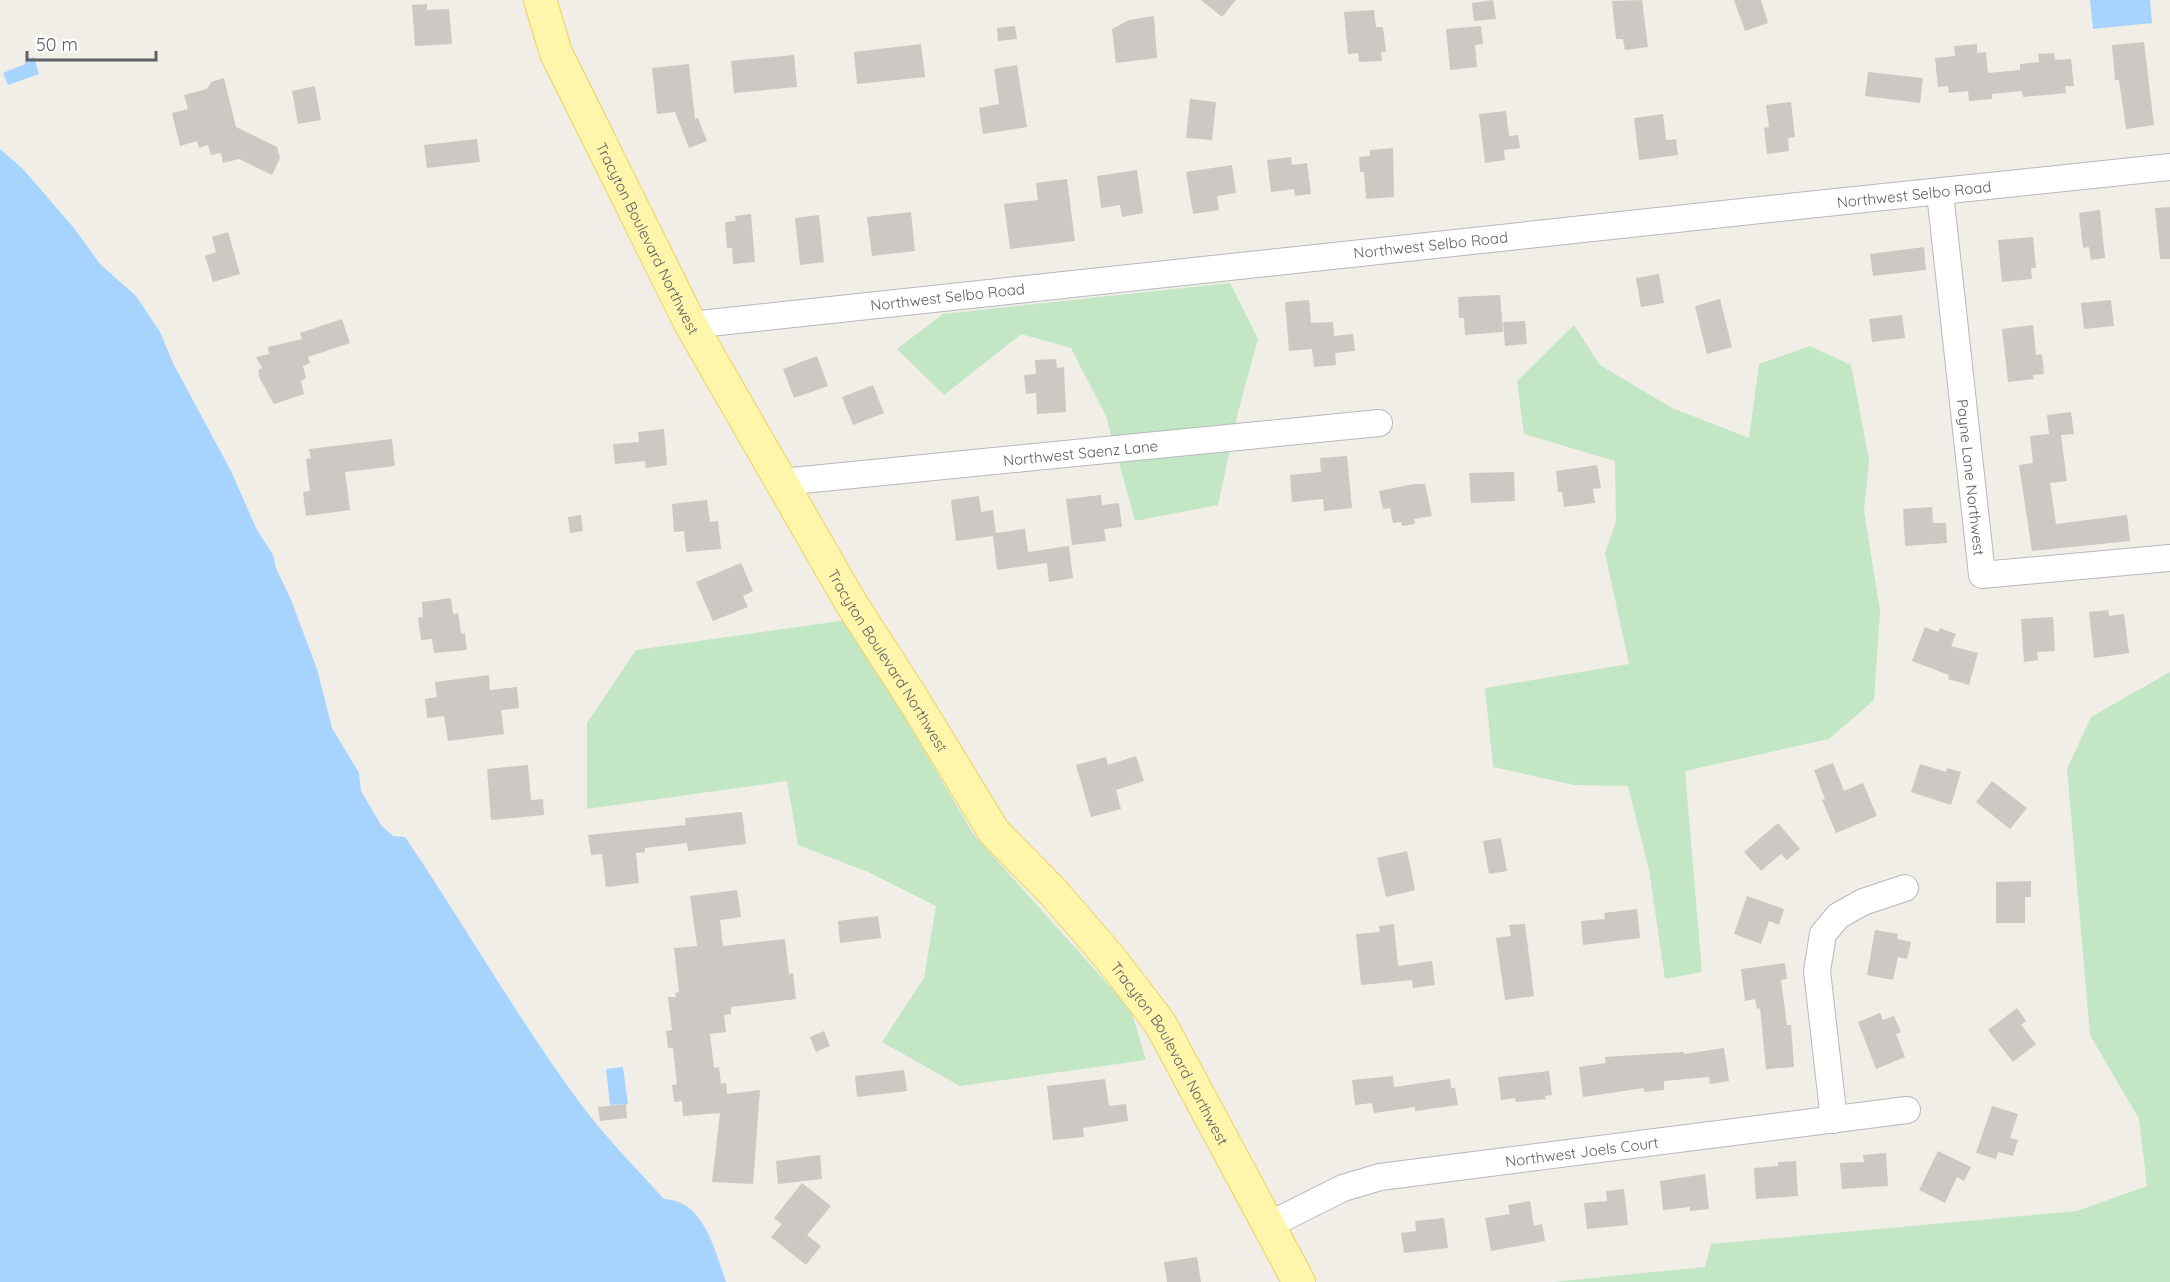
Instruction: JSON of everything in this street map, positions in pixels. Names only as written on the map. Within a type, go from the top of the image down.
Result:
[{"type":"main road","name":"Tracyton Boulevard Northwest","points":[[540,0],[556,53],[691,325],[850,603],[914,699],[994,832],[1053,892],[1147,1004],[1168,1034],[1267,1226],[1299,1282]]},
{"type":"street","name":"Northwest Selbo Road","points":[[691,325],[1247,262],[1940,193],[2170,167]]},
{"type":"street","name":"Payne Lane Northwest","points":[[1940,193],[1982,575],[2170,558]]},
{"type":"street","name":"Northwest Saenz Lane","points":[[782,482],[1379,423]]},
{"type":"street","points":[[1834,1120],[1817,971],[1823,934],[1838,916],[1863,902],[1905,888]]},
{"type":"street","name":"Northwest Joels Court","points":[[1267,1226],[1343,1188],[1380,1177],[1907,1110]]},
{"type":"green space","points":[[1230,283],[1258,339],[1238,412],[1218,505],[1135,521],[1106,416],[1071,348],[1021,334],[944,395],[897,349],[943,314]]},
{"type":"green space","points":[[1574,325],[1600,365],[1672,408],[1749,438],[1759,364],[1810,346],[1851,365],[1869,460],[1864,511],[1880,611],[1874,700],[1829,739],[1685,771],[1702,972],[1665,979],[1649,870],[1628,786],[1574,785],[1493,767],[1485,688],[1629,664],[1605,553],[1616,522],[1615,461],[1524,434],[1517,381]]},
{"type":"green space","points":[[847,620],[974,835],[1131,1010],[1146,1060],[960,1086],[882,1042],[924,978],[936,906],[868,872],[798,845],[787,781],[587,809],[587,723],[636,650]]},
{"type":"green space","points":[[2170,672],[2170,1282],[1553,1282],[1705,1267],[1711,1244],[2077,1211],[2147,1186],[2139,1119],[2090,1035],[2067,769],[2091,717]]},
{"type":"water","points":[[2090,0],[2150,0],[2152,23],[2093,29]]},
{"type":"water","points":[[34,57],[39,74],[8,85],[3,73],[25,64],[25,61]]},
{"type":"water","points":[[0,149],[22,168],[74,228],[100,264],[136,296],[160,332],[174,365],[231,471],[256,528],[273,555],[276,568],[291,600],[317,669],[332,728],[359,773],[361,791],[381,825],[393,836],[405,837],[535,1038],[590,1116],[664,1199],[678,1202],[689,1208],[698,1218],[712,1242],[726,1282],[0,1282]]},
{"type":"water","points":[[623,1067],[628,1104],[610,1105],[606,1069]]},
{"type":"building","points":[[1201,0],[1236,0],[1222,17]]},
{"type":"building","points":[[1493,0],[1496,19],[1474,21],[1472,3]]},
{"type":"building","points":[[1642,0],[1648,47],[1625,50],[1623,39],[1616,39],[1612,1]]},
{"type":"building","points":[[1734,0],[1761,0],[1768,23],[1745,31]]},
{"type":"building","points":[[427,4],[427,10],[449,9],[452,44],[415,46],[412,5]]},
{"type":"building","points":[[1374,10],[1376,27],[1383,27],[1386,52],[1381,52],[1382,61],[1359,62],[1358,53],[1348,54],[1344,12]]},
{"type":"building","points":[[1154,16],[1157,58],[1116,63],[1112,29],[1129,20]]},
{"type":"building","points":[[1015,26],[1017,39],[998,41],[997,28]]},
{"type":"building","points":[[1481,26],[1483,44],[1475,45],[1477,67],[1450,70],[1446,29]]},
{"type":"building","points":[[2144,42],[2154,125],[2126,129],[2119,80],[2115,80],[2112,45]]},
{"type":"building","points":[[921,44],[925,77],[857,84],[854,52]]},
{"type":"building","points":[[1977,44],[1977,53],[1986,52],[1988,73],[2020,70],[2020,64],[2039,62],[2038,54],[2054,53],[2055,60],[2071,59],[2074,86],[2065,86],[2066,93],[2023,97],[2022,91],[1992,94],[1992,99],[1969,101],[1968,91],[1949,93],[1948,86],[1938,87],[1935,58],[1955,56],[1954,46]]},
{"type":"building","points":[[794,55],[797,87],[734,93],[731,61]]},
{"type":"building","points":[[689,64],[695,119],[698,118],[707,141],[689,148],[675,112],[657,114],[652,68]]},
{"type":"building","points":[[1017,65],[1027,127],[983,134],[979,108],[999,104],[994,69]]},
{"type":"building","points":[[1868,72],[1923,78],[1920,103],[1865,96]]},
{"type":"building","points":[[224,78],[236,127],[277,147],[280,158],[272,175],[239,159],[223,163],[221,153],[211,155],[208,145],[199,148],[197,141],[180,146],[172,113],[188,109],[184,95],[207,89],[211,82]]},
{"type":"building","points":[[315,86],[321,120],[298,124],[292,91]]},
{"type":"building","points":[[1190,99],[1216,102],[1212,140],[1186,138]]},
{"type":"building","points":[[1791,102],[1795,137],[1788,138],[1789,151],[1767,154],[1764,128],[1769,127],[1766,105]]},
{"type":"building","points":[[1506,111],[1509,136],[1518,135],[1520,148],[1504,150],[1505,160],[1485,163],[1479,114]]},
{"type":"building","points":[[1663,114],[1666,140],[1676,139],[1678,155],[1639,160],[1634,118]]},
{"type":"building","points":[[477,139],[480,162],[427,168],[424,145]]},
{"type":"building","points":[[1393,148],[1394,197],[1366,199],[1364,172],[1360,172],[1359,157],[1370,156],[1370,150]]},
{"type":"building","points":[[1291,157],[1292,165],[1307,163],[1311,194],[1295,196],[1294,189],[1271,192],[1267,160]]},
{"type":"building","points":[[1232,165],[1236,193],[1217,196],[1219,210],[1193,214],[1186,172]]},
{"type":"building","points":[[1137,170],[1143,213],[1122,217],[1120,205],[1101,208],[1097,176]]},
{"type":"building","points":[[1067,179],[1075,241],[1010,249],[1004,204],[1038,200],[1036,183]]},
{"type":"building","points":[[2170,207],[2170,259],[2160,259],[2155,208]]},
{"type":"building","points":[[2100,210],[2105,258],[2091,260],[2089,247],[2083,248],[2079,213]]},
{"type":"building","points":[[911,212],[915,251],[872,256],[867,217]]},
{"type":"building","points":[[751,214],[755,262],[733,264],[732,248],[727,248],[725,222],[736,221],[735,216]]},
{"type":"building","points":[[819,215],[824,262],[800,265],[795,218]]},
{"type":"building","points":[[228,232],[240,274],[213,282],[205,256],[216,252],[212,237]]},
{"type":"building","points":[[2033,237],[2036,268],[2031,268],[2032,279],[2002,282],[1998,240]]},
{"type":"building","points":[[1924,247],[1926,270],[1873,276],[1870,254]]},
{"type":"building","points":[[1659,274],[1664,303],[1641,307],[1636,278]]},
{"type":"building","points":[[1500,295],[1503,332],[1465,335],[1464,318],[1459,318],[1458,297]]},
{"type":"building","points":[[1720,299],[1732,347],[1707,354],[1695,306]]},
{"type":"building","points":[[1309,300],[1311,323],[1333,322],[1334,336],[1353,334],[1355,351],[1335,353],[1336,365],[1314,367],[1312,349],[1289,351],[1285,302]]},
{"type":"building","points":[[2111,300],[2114,326],[2084,329],[2081,303]]},
{"type":"building","points":[[1902,315],[1905,338],[1872,342],[1869,319]]},
{"type":"building","points":[[342,319],[350,343],[308,357],[310,363],[303,366],[306,378],[301,381],[304,394],[274,404],[260,379],[258,370],[262,368],[256,357],[269,354],[268,347],[302,339],[300,333]]},
{"type":"building","points":[[1525,321],[1527,344],[1505,346],[1503,322]]},
{"type":"building","points":[[2033,325],[2036,355],[2042,354],[2044,374],[2033,375],[2034,379],[2008,382],[2002,329]]},
{"type":"building","points":[[817,356],[828,386],[794,398],[783,369]]},
{"type":"building","points":[[1056,359],[1057,368],[1064,367],[1066,412],[1037,414],[1036,393],[1026,394],[1024,375],[1036,374],[1035,360]]},
{"type":"building","points":[[873,385],[884,413],[853,425],[842,397]]},
{"type":"building","points":[[2071,412],[2074,434],[2061,435],[2067,481],[2050,483],[2056,524],[2127,515],[2130,541],[2032,551],[2019,465],[2033,463],[2030,436],[2049,434],[2047,415]]},
{"type":"building","points":[[664,429],[667,465],[646,468],[645,461],[615,464],[613,444],[639,442],[638,432]]},
{"type":"building","points":[[392,439],[395,466],[345,472],[350,510],[306,516],[303,492],[310,491],[306,459],[311,458],[309,449]]},
{"type":"building","points":[[1347,456],[1352,508],[1324,511],[1323,499],[1292,502],[1290,475],[1321,472],[1320,458]]},
{"type":"building","points":[[1597,465],[1601,488],[1593,489],[1595,503],[1564,507],[1562,492],[1558,492],[1556,471]]},
{"type":"building","points":[[1514,472],[1515,501],[1471,503],[1469,473]]},
{"type":"building","points":[[1425,484],[1432,516],[1414,519],[1415,524],[1402,526],[1401,522],[1393,523],[1390,508],[1383,509],[1379,491]]},
{"type":"building","points":[[1101,495],[1102,505],[1119,503],[1122,527],[1104,529],[1106,541],[1072,545],[1066,499]]},
{"type":"building","points":[[979,496],[981,512],[993,510],[996,533],[1025,529],[1028,552],[1069,546],[1073,578],[1049,582],[1047,563],[997,570],[993,536],[956,541],[951,500]]},
{"type":"building","points":[[707,500],[710,522],[718,521],[721,549],[686,552],[684,531],[674,532],[672,504]]},
{"type":"building","points":[[1932,507],[1933,523],[1946,523],[1947,543],[1905,546],[1903,509]]},
{"type":"building","points":[[581,515],[583,531],[570,533],[568,517]]},
{"type":"building","points":[[741,563],[753,591],[743,596],[748,607],[713,621],[696,582]]},
{"type":"building","points":[[451,598],[453,614],[458,613],[461,634],[465,633],[467,650],[434,653],[432,639],[421,640],[418,618],[423,617],[422,602]]},
{"type":"building","points":[[2108,610],[2109,616],[2124,614],[2129,653],[2094,658],[2089,612]]},
{"type":"building","points":[[2053,617],[2055,651],[2037,652],[2038,660],[2024,662],[2021,619]]},
{"type":"building","points":[[1925,627],[1938,632],[1940,628],[1956,634],[1951,646],[1978,653],[1969,685],[1948,679],[1949,675],[1912,661]]},
{"type":"building","points":[[489,675],[490,690],[517,687],[519,708],[501,710],[504,734],[448,741],[444,716],[427,718],[425,699],[437,697],[435,682]]},
{"type":"building","points":[[1136,756],[1144,781],[1116,790],[1121,809],[1091,817],[1076,765],[1106,757],[1108,765]]},
{"type":"building","points":[[1833,763],[1844,791],[1863,783],[1877,816],[1836,833],[1822,800],[1825,799],[1814,770]]},
{"type":"building","points":[[1920,764],[1946,772],[1947,768],[1961,772],[1951,805],[1911,792]]},
{"type":"building","points":[[528,765],[531,800],[543,799],[544,815],[491,820],[487,769]]},
{"type":"building","points":[[1992,781],[2027,808],[2010,829],[1976,802]]},
{"type":"building","points":[[742,812],[746,844],[688,851],[687,843],[645,848],[645,852],[636,853],[639,883],[606,887],[602,854],[591,855],[588,835],[686,825],[685,818]]},
{"type":"building","points":[[1778,823],[1800,849],[1787,860],[1781,854],[1761,871],[1744,852]]},
{"type":"building","points":[[1501,838],[1507,871],[1489,874],[1483,841]]},
{"type":"building","points":[[1407,851],[1415,890],[1386,897],[1377,858]]},
{"type":"building","points":[[2031,881],[2031,897],[2025,897],[2025,923],[1996,923],[1996,882]]},
{"type":"building","points":[[737,890],[741,917],[720,920],[723,946],[785,939],[789,974],[793,973],[796,999],[731,1007],[731,1014],[724,1015],[726,1032],[710,1034],[714,1068],[719,1067],[721,1084],[726,1083],[727,1094],[760,1090],[753,1184],[712,1182],[720,1113],[683,1116],[682,1101],[674,1102],[672,1085],[677,1084],[673,1048],[668,1048],[666,1031],[672,1030],[668,997],[676,997],[675,993],[679,992],[674,948],[697,946],[690,896]]},
{"type":"building","points":[[1747,896],[1784,909],[1779,925],[1769,921],[1761,944],[1734,934]]},
{"type":"building","points":[[1637,909],[1640,938],[1583,945],[1581,921],[1605,919],[1604,913]]},
{"type":"building","points":[[878,916],[881,938],[840,943],[838,921]]},
{"type":"building","points":[[1394,924],[1398,966],[1432,961],[1435,985],[1413,988],[1412,980],[1361,985],[1356,934],[1380,932],[1379,926]]},
{"type":"building","points":[[1525,924],[1534,996],[1505,1000],[1496,938],[1511,936],[1509,925]]},
{"type":"building","points":[[1875,930],[1898,934],[1897,939],[1911,942],[1907,959],[1898,957],[1893,980],[1867,975]]},
{"type":"building","points":[[1785,963],[1787,979],[1781,980],[1787,1025],[1791,1025],[1794,1067],[1766,1069],[1760,1008],[1757,1009],[1755,999],[1745,1001],[1741,969]]},
{"type":"building","points":[[2017,1008],[2026,1021],[2021,1025],[2036,1044],[2013,1062],[1988,1030]]},
{"type":"building","points":[[1880,1013],[1883,1020],[1894,1016],[1901,1032],[1896,1034],[1905,1057],[1876,1069],[1858,1022]]},
{"type":"building","points":[[824,1031],[830,1046],[816,1052],[810,1037]]},
{"type":"building","points":[[1724,1048],[1729,1081],[1710,1084],[1709,1077],[1664,1081],[1664,1090],[1644,1092],[1644,1088],[1583,1097],[1579,1067],[1606,1063],[1605,1057],[1683,1052],[1684,1054]]},
{"type":"building","points":[[904,1070],[907,1091],[857,1097],[855,1076]]},
{"type":"building","points":[[1549,1071],[1552,1095],[1545,1096],[1546,1099],[1516,1102],[1515,1098],[1501,1100],[1498,1077]]},
{"type":"building","points":[[1393,1076],[1394,1087],[1450,1079],[1451,1088],[1455,1088],[1458,1105],[1415,1111],[1415,1107],[1374,1113],[1372,1103],[1355,1105],[1352,1080]]},
{"type":"building","points":[[1105,1079],[1109,1106],[1126,1104],[1128,1121],[1083,1128],[1084,1137],[1053,1140],[1047,1086]]},
{"type":"building","points":[[626,1104],[627,1118],[600,1121],[598,1107]]},
{"type":"building","points":[[1992,1106],[2018,1114],[2010,1138],[2018,1140],[2013,1156],[1998,1152],[1996,1159],[1976,1153]]},
{"type":"building","points":[[1938,1151],[1971,1167],[1964,1181],[1957,1177],[1945,1203],[1919,1190]]},
{"type":"building","points":[[1886,1153],[1888,1186],[1842,1189],[1840,1163],[1864,1162],[1863,1155]]},
{"type":"building","points":[[820,1155],[822,1179],[778,1184],[776,1161]]},
{"type":"building","points":[[1796,1161],[1798,1196],[1756,1199],[1754,1168],[1778,1166],[1778,1162]]},
{"type":"building","points":[[1705,1174],[1709,1209],[1690,1211],[1690,1207],[1663,1210],[1660,1181]]},
{"type":"building","points":[[802,1183],[831,1206],[807,1235],[821,1246],[806,1265],[771,1237],[782,1224],[774,1218]]},
{"type":"building","points":[[1624,1189],[1628,1225],[1587,1229],[1584,1203],[1607,1201],[1606,1191]]},
{"type":"building","points":[[1530,1201],[1534,1226],[1542,1224],[1545,1241],[1491,1251],[1485,1218],[1510,1214],[1508,1205]]},
{"type":"building","points":[[1444,1218],[1448,1248],[1404,1253],[1401,1233],[1416,1231],[1415,1221]]},
{"type":"building","points":[[1197,1257],[1201,1282],[1167,1282],[1164,1262]]}]
